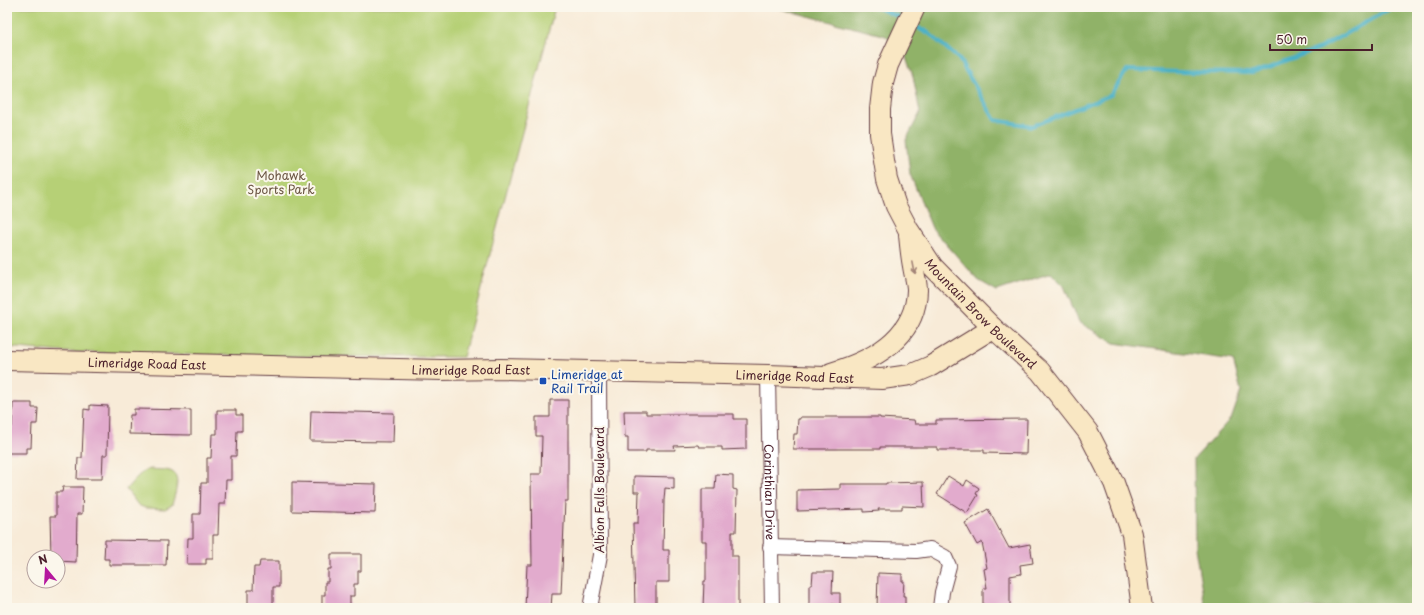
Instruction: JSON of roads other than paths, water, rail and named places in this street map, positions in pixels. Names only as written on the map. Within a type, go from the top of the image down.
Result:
[{"type":"street","name":"Mountain Brow Boulevard","points":[[915,7],[892,53],[883,83],[880,124],[887,179],[896,206],[908,229],[933,267],[993,328],[1040,371],[1088,432],[1114,483],[1132,534],[1142,608]]},
{"type":"street","points":[[817,377],[850,367],[870,358],[898,339],[907,326],[915,305],[916,290],[908,229]]},
{"type":"street","name":"Limeridge Road East","points":[[7,360],[441,370],[500,369],[882,379],[910,375],[931,366],[993,328]]},
{"type":"street","name":"Albion Falls Boulevard","points":[[590,608],[600,555],[599,372]]},
{"type":"street","name":"Corinthian Drive","points":[[768,375],[772,608]]},
{"type":"street","points":[[770,547],[916,551],[930,549],[946,556],[948,566],[940,608]]},
{"type":"waterway","points":[[875,7],[904,19]]},
{"type":"waterway","points":[[913,24],[926,33],[925,30],[959,59],[995,120],[1032,126],[1111,95],[1127,70],[1253,73],[1320,48],[1393,7]]},
{"type":"place","name":"Limeridge at Rail Trail","points":[[543,381]]},
{"type":"park label","name":"Mohawk Sports Park","points":[[281,182]]}]
